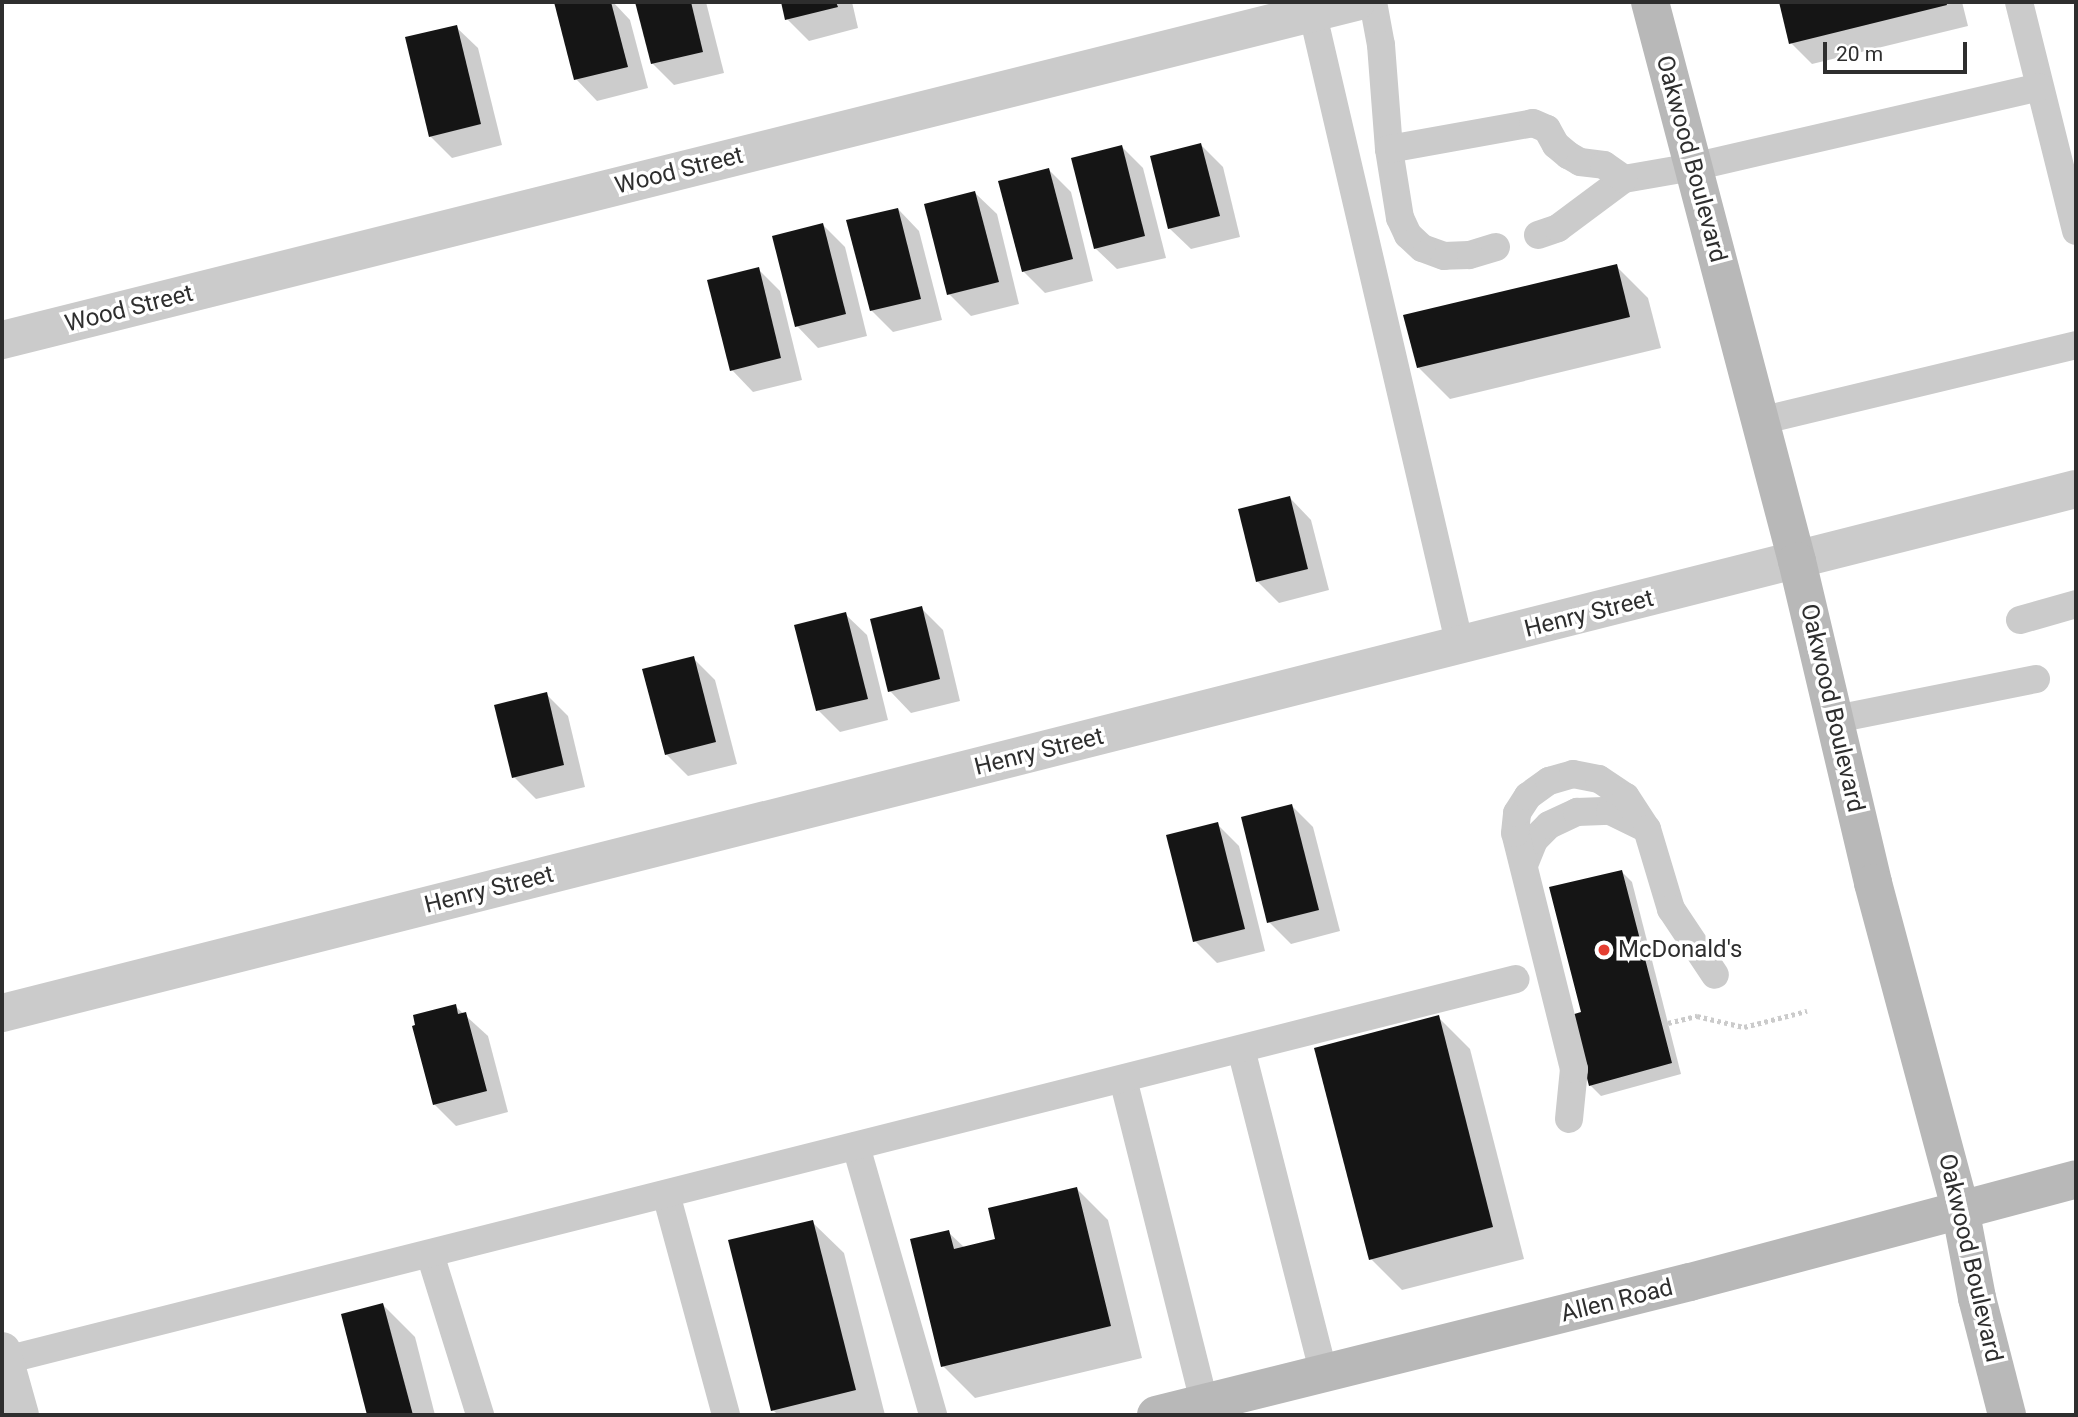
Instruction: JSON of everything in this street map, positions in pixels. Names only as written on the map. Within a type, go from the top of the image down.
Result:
[{"type":"main road","name":"Oakwood Boulevard","points":[[1650,2],[1797,561],[1873,883],[1960,1208],[1977,1298],[2007,1415]]},
{"type":"main road","name":"Allen Road","points":[[1186,1410],[1690,1282],[2076,1179]]},
{"type":"street","name":"Wood Street","points":[[2,341],[1312,7],[1356,2]]},
{"type":"street","name":"Henry Street","points":[[2,1013],[2076,489]]},
{"type":"street","points":[[3,1358],[20,1415]]},
{"type":"lane","points":[[1373,2],[1381,45],[1389,149],[1400,218],[1408,235],[1422,248],[1444,256],[1469,255],[1496,247]]},
{"type":"lane","points":[[2019,2],[2076,231]]},
{"type":"lane","points":[[1312,7],[1460,646]]},
{"type":"lane","points":[[1538,235],[1558,228],[1624,179],[1693,167],[2039,87]]},
{"type":"lane","points":[[1389,149],[1533,123],[1547,129],[1556,145],[1568,155],[1580,162],[1604,165],[1624,179]]},
{"type":"lane","points":[[1760,421],[2076,345]]},
{"type":"lane","points":[[2020,620],[2076,604]]},
{"type":"lane","points":[[1836,719],[2036,679]]},
{"type":"lane","points":[[1569,1119],[1574,1069],[1515,834],[1517,813],[1528,796],[1549,781],[1573,774],[1599,779],[1626,797],[1647,829],[1671,909],[1715,975]]},
{"type":"lane","points":[[1524,865],[1534,839],[1549,825],[1577,812],[1609,811],[1647,829]]},
{"type":"lane","points":[[3,1358],[430,1254],[1517,979]]},
{"type":"lane","points":[[1241,1049],[1324,1374]]},
{"type":"lane","points":[[1123,1079],[1186,1410]]},
{"type":"lane","points":[[856,1146],[933,1415]]},
{"type":"lane","points":[[666,1194],[726,1415]]},
{"type":"lane","points":[[430,1254],[480,1415]]},
{"type":"path","points":[[1668,1023],[1697,1016],[1744,1027],[1807,1010]]},
{"type":"building","points":[[554,2],[611,2],[628,67],[574,80]]},
{"type":"building","points":[[635,2],[691,2],[703,52],[651,64]]},
{"type":"building","points":[[781,2],[836,2],[838,7],[785,20]]},
{"type":"building","points":[[1779,2],[1946,2],[1947,5],[1789,44]]},
{"type":"building","points":[[457,25],[481,124],[429,137],[405,37]]},
{"type":"building","points":[[1201,143],[1220,216],[1168,229],[1150,156]]},
{"type":"building","points":[[1122,145],[1145,236],[1094,249],[1071,158]]},
{"type":"building","points":[[1049,168],[1073,259],[1022,272],[998,181]]},
{"type":"building","points":[[975,191],[999,282],[947,295],[924,204]]},
{"type":"building","points":[[898,208],[921,299],[870,311],[846,220]]},
{"type":"building","points":[[823,223],[846,314],[795,327],[772,236]]},
{"type":"building","points":[[1617,264],[1630,317],[1417,368],[1403,315]]},
{"type":"building","points":[[759,267],[781,358],[730,371],[707,280]]},
{"type":"building","points":[[1290,496],[1308,569],[1256,582],[1238,509]]},
{"type":"building","points":[[922,606],[940,679],[888,692],[870,619]]},
{"type":"building","points":[[846,612],[868,699],[816,711],[794,625]]},
{"type":"building","points":[[694,656],[716,742],[665,755],[642,669]]},
{"type":"building","points":[[547,692],[564,765],[512,778],[494,705]]},
{"type":"building","points":[[1292,804],[1319,910],[1267,923],[1241,817]]},
{"type":"building","points":[[1218,822],[1245,929],[1193,942],[1166,835]]},
{"type":"building","name":"McDonald's","points":[[1622,870],[1672,1063],[1589,1086],[1571,1015],[1581,1012],[1549,887]]},
{"type":"building","points":[[456,1004],[458,1014],[466,1012],[487,1091],[433,1105],[412,1026],[415,1025],[413,1015]]},
{"type":"building","points":[[1439,1015],[1493,1227],[1369,1260],[1314,1048]]},
{"type":"building","points":[[1077,1187],[1111,1326],[941,1367],[910,1239],[949,1230],[954,1249],[995,1239],[988,1208]]},
{"type":"building","points":[[813,1220],[856,1390],[771,1411],[728,1240]]},
{"type":"building","points":[[383,1303],[413,1415],[367,1415],[341,1314]]},
{"type":"place","name":"McDonald's","points":[[1604,950]]}]
